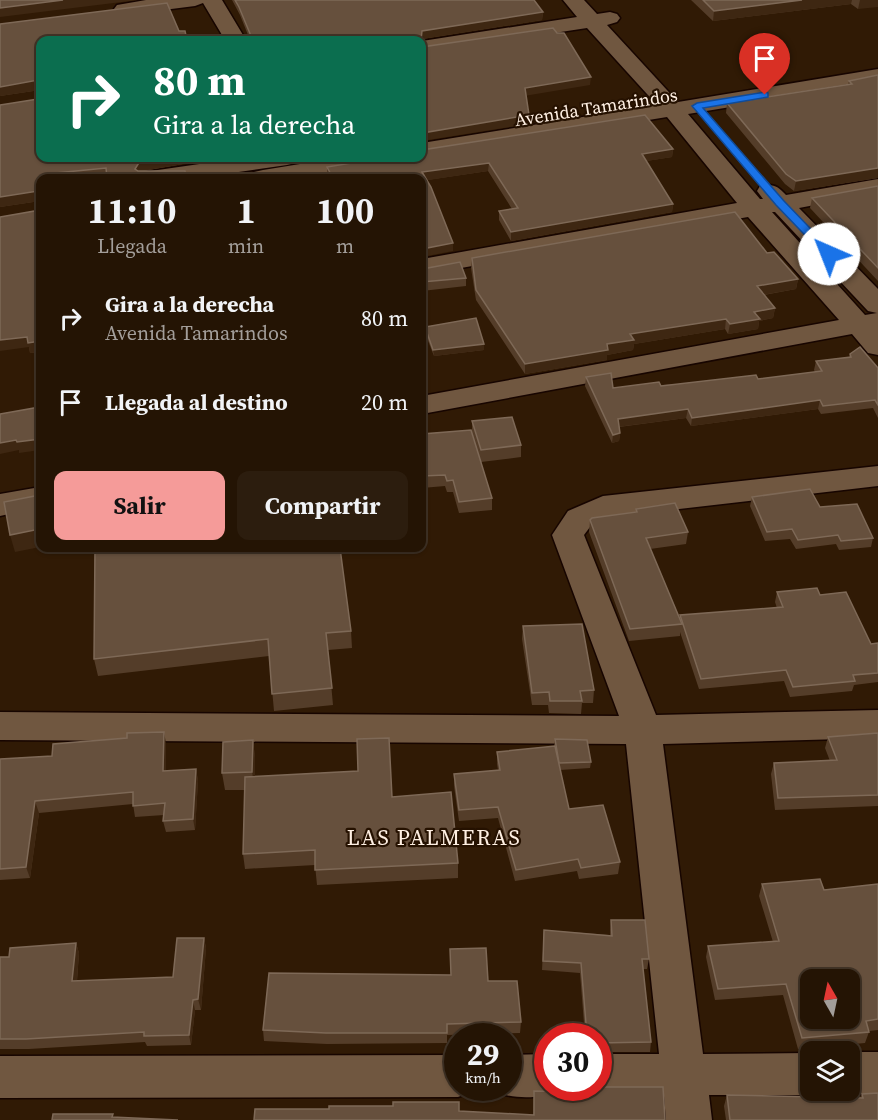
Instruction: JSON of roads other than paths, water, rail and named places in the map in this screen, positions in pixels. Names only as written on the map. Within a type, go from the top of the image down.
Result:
[{"type":"street","points":[[102,12],[194,0],[210,36]]},
{"type":"street","points":[[212,0],[234,36]]},
{"type":"street","points":[[573,0],[603,13],[768,206],[873,336]]},
{"type":"street","points":[[426,46],[603,13]]},
{"type":"street","name":"Avenida Tamarindos","points":[[426,149],[878,62]]},
{"type":"street","name":"Avenida Tamarindos","points":[[426,135],[878,76]]},
{"type":"street","points":[[213,174],[338,162]]},
{"type":"street","points":[[426,266],[878,186]]},
{"type":"street","points":[[768,206],[878,304]]},
{"type":"street","points":[[426,404],[873,336]]},
{"type":"street","points":[[426,425],[873,336]]},
{"type":"street","points":[[689,1120],[643,730],[568,535],[579,519],[603,507],[878,476]]},
{"type":"street","points":[[0,484],[36,477]]},
{"type":"street","points":[[0,505],[36,498]]},
{"type":"street","points":[[0,726],[643,730],[878,724]]},
{"type":"street","points":[[860,1073],[878,1073]]},
{"type":"street","points":[[612,1075],[800,1074]]},
{"type":"street","points":[[0,1077],[444,1076]]},
{"type":"district","name":"LAS PALMERAS","points":[[434,837]]}]
